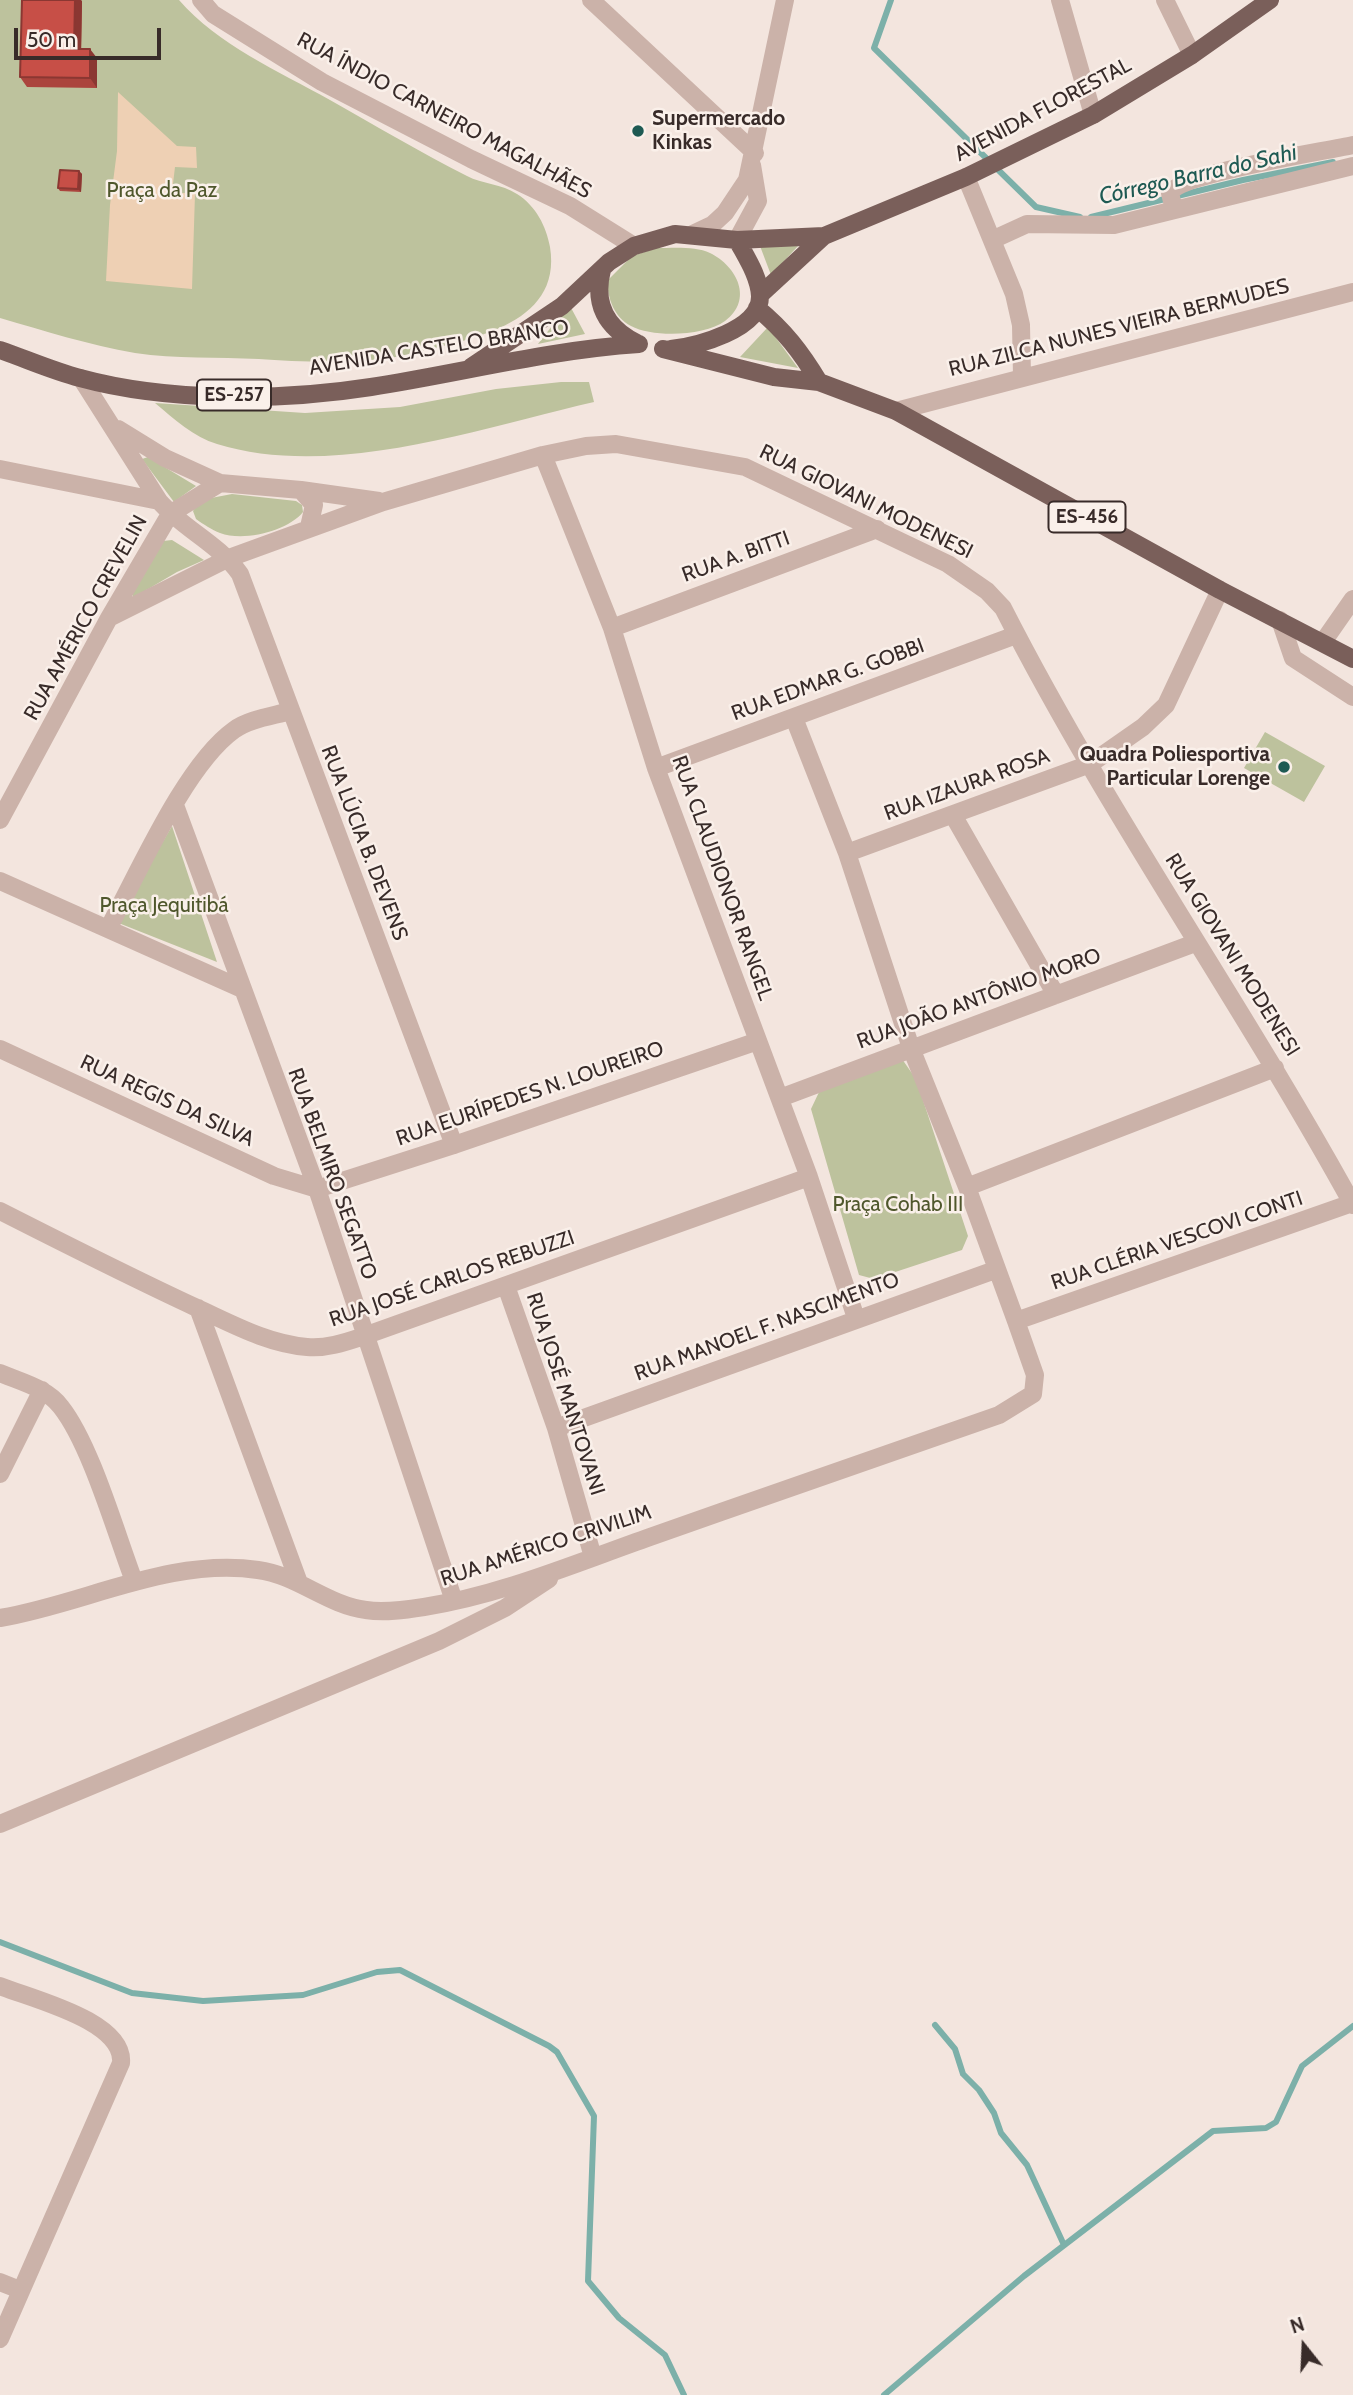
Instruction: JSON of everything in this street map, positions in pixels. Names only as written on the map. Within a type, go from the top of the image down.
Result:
[{"type":"main road","name":"AVENIDA FLORESTAL","points":[[737,240],[824,236],[966,177],[1094,115],[1192,55],[1270,0]]},
{"type":"main road","name":"ES-257","points":[[471,367],[562,306],[634,246],[655,238],[693,234]]},
{"type":"main road","points":[[693,234],[737,240],[757,281],[758,301],[801,351],[819,382]]},
{"type":"main road","name":"AVENIDA FLORESTAL","points":[[758,301],[824,236]]},
{"type":"main road","points":[[602,270],[597,293],[604,315],[621,335],[639,344],[774,377],[819,382]]},
{"type":"main road","points":[[663,349],[710,341],[740,325],[758,301]]},
{"type":"main road","name":"AVENIDA CASTELO BRANCO","points":[[0,350],[81,378],[145,391],[243,396],[370,387],[586,347],[639,344]]},
{"type":"main road","name":"ES-456","points":[[819,382],[896,411],[1220,590],[1353,659]]},
{"type":"street","name":"RUA ÍNDIO CARNEIRO MAGALHÃES","points":[[201,0],[213,14],[322,82],[471,159],[570,206],[634,246]]},
{"type":"street","points":[[591,0],[753,159],[758,201],[737,240]]},
{"type":"street","points":[[693,234],[712,225],[740,194],[753,159],[785,0]]},
{"type":"street","points":[[1060,0],[1094,115]]},
{"type":"street","points":[[1165,0],[1192,55]]},
{"type":"street","points":[[1174,210],[1170,193],[1177,185],[1242,167],[1353,145]]},
{"type":"street","points":[[992,240],[1027,224],[1114,225],[1353,166]]},
{"type":"street","points":[[966,177],[1018,310],[1022,377]]},
{"type":"street","name":"RUA ZILCA NUNES VIEIRA BERMUDES","points":[[896,411],[1353,292]]},
{"type":"street","points":[[81,378],[164,507],[229,558]]},
{"type":"street","name":"RUA GIOVANI MODENESI","points":[[114,427],[165,458],[220,483],[301,490],[383,502],[543,454],[616,444],[745,467],[948,564],[987,591],[1003,608],[1090,764],[1195,943],[1275,1068],[1352,1204]]},
{"type":"street","name":"RUA CLAUDIONOR RANGEL","points":[[543,454],[612,628],[656,768],[809,1177],[856,1318]]},
{"type":"street","points":[[1,472],[164,507],[220,483]]},
{"type":"street","points":[[301,490],[314,505],[309,527]]},
{"type":"street","points":[[109,618],[229,558],[383,502]]},
{"type":"street","name":"RUA AMÉRICO CREVELIN","points":[[0,817],[109,618],[164,507]]},
{"type":"street","name":"RUA A. BITTI","points":[[612,628],[877,529]]},
{"type":"street","name":"RUA LÚCIA B. DEVENS","points":[[229,558],[240,574],[454,1145]]},
{"type":"street","name":"RUA IZAURA ROSA","points":[[847,853],[1090,764],[1143,727],[1166,705],[1220,590]]},
{"type":"street","points":[[1323,642],[1353,599]]},
{"type":"street","points":[[1280,620],[1293,658],[1353,697]]},
{"type":"street","name":"RUA EDMAR G. GOBBI","points":[[656,768],[1016,635]]},
{"type":"street","points":[[108,929],[175,805],[214,747],[236,728],[290,711]]},
{"type":"street","points":[[794,718],[847,853],[911,1048],[967,1186],[995,1270],[1016,1321]]},
{"type":"street","name":"RUA BELMIRO SEGATTO","points":[[175,805],[240,988],[317,1189],[454,1601]]},
{"type":"street","points":[[953,815],[1056,995]]},
{"type":"street","points":[[0,881],[240,988]]},
{"type":"street","name":"RUA JOÃO ANTÔNIO MORO","points":[[780,1098],[1195,943]]},
{"type":"street","name":"RUA EURÍPEDES N. LOUREIRO","points":[[317,1189],[758,1041]]},
{"type":"street","name":"RUA REGIS DA SILVA","points":[[0,1049],[274,1176],[317,1189]]},
{"type":"street","points":[[967,1186],[1275,1068]]},
{"type":"street","name":"RUA JOSÉ CARLOS REBUZZI","points":[[0,1211],[237,1327],[282,1342],[309,1347],[338,1344],[364,1336],[809,1177]]},
{"type":"street","name":"RUA CLÉRIA VESCOVI CONTI","points":[[1016,1321],[1352,1204]]},
{"type":"street","name":"RUA MANOEL F. NASCIMENTO","points":[[556,1428],[995,1270]]},
{"type":"street","name":"RUA JOSÉ MANTOVANI","points":[[506,1286],[556,1428],[593,1557]]},
{"type":"street","points":[[198,1308],[298,1580]]},
{"type":"street","name":"RUA AMÉRICO CRIVILIM","points":[[0,1618],[26,1614],[134,1581],[209,1569],[257,1570],[298,1580],[343,1604],[365,1610],[393,1611],[454,1601],[560,1570],[999,1415],[1033,1394],[1035,1375],[1016,1321]]},
{"type":"street","points":[[0,1373],[41,1390],[61,1406],[82,1442],[134,1581]]},
{"type":"street","points":[[0,1474],[41,1390]]},
{"type":"street","points":[[0,1824],[439,1641],[505,1608],[560,1570]]},
{"type":"street","points":[[0,1986],[99,2025],[117,2041],[122,2053],[121,2063],[0,2339]]},
{"type":"street","points":[[0,2282],[20,2290]]},
{"type":"green space","name":"Praça da Paz","points":[[0,0],[179,0],[212,31],[250,56],[450,167],[473,179],[511,191],[524,199],[539,217],[550,247],[550,274],[541,295],[526,312],[482,335],[393,357],[335,362],[150,355],[101,346],[0,318]]},
{"type":"green space","points":[[760,246],[798,246],[771,275]]},
{"type":"green space","points":[[657,248],[698,249],[720,259],[728,266],[738,284],[739,303],[734,313],[716,326],[679,334],[641,330],[620,318],[613,307],[607,281],[632,256]]},
{"type":"green space","points":[[569,304],[585,334],[538,344]]},
{"type":"green space","points":[[768,327],[798,368],[740,357]]},
{"type":"green space","points":[[561,382],[589,382],[594,402],[407,446],[309,456],[262,454],[217,444],[192,432],[155,403],[305,413],[400,407],[496,389]]},
{"type":"green space","points":[[148,457],[196,486],[174,502],[142,459]]},
{"type":"green space","points":[[232,494],[296,501],[302,505],[303,512],[287,525],[265,533],[241,536],[220,533],[196,519],[193,511],[197,505],[211,498]]},
{"type":"green space","points":[[172,540],[204,560],[177,572],[133,598],[132,589],[163,541]]},
{"type":"green space","name":"Quadra Poliesportiva Particular Lorenge","points":[[1265,732],[1325,766],[1304,802],[1244,768]]},
{"type":"green space","name":"Praça Jequitibá","points":[[172,826],[217,962],[116,922]]},
{"type":"green space","name":"Praça Cohab III","points":[[902,1059],[916,1079],[968,1236],[962,1250],[874,1279],[859,1275],[811,1109],[820,1090]]},
{"type":"sand","points":[[118,92],[177,146],[196,147],[197,168],[175,167],[172,192],[195,194],[192,289],[106,281],[110,205],[117,151]]},
{"type":"building","points":[[22,0],[75,0],[74,49],[90,49],[90,78],[20,77]]},
{"type":"building","points":[[60,170],[79,171],[78,189],[58,188]]},
{"type":"waterway","name":"Córrego Barra do Sahi","points":[[891,0],[874,48],[1036,207],[1080,217]]},
{"type":"waterway","name":"Córrego Barra do Sahi","points":[[1091,217],[1243,180],[1333,162]]},
{"type":"waterway","points":[[0,1942],[132,1993],[203,2001],[303,1995],[377,1972],[400,1970],[549,2046],[557,2052],[594,2116],[588,2281],[619,2318],[665,2355],[684,2395]]},
{"type":"waterway","points":[[935,2025],[955,2049],[963,2074],[979,2090],[994,2113],[1001,2133],[1027,2165],[1064,2245]]},
{"type":"waterway","points":[[884,2395],[1024,2276],[1213,2131],[1266,2128],[1276,2122],[1302,2066],[1353,2026]]},
{"type":"place","name":"Supermercado Kinkas","points":[[638,131]]},
{"type":"place","name":"Quadra Poliesportiva Particular Lorenge","points":[[1284,767]]}]
